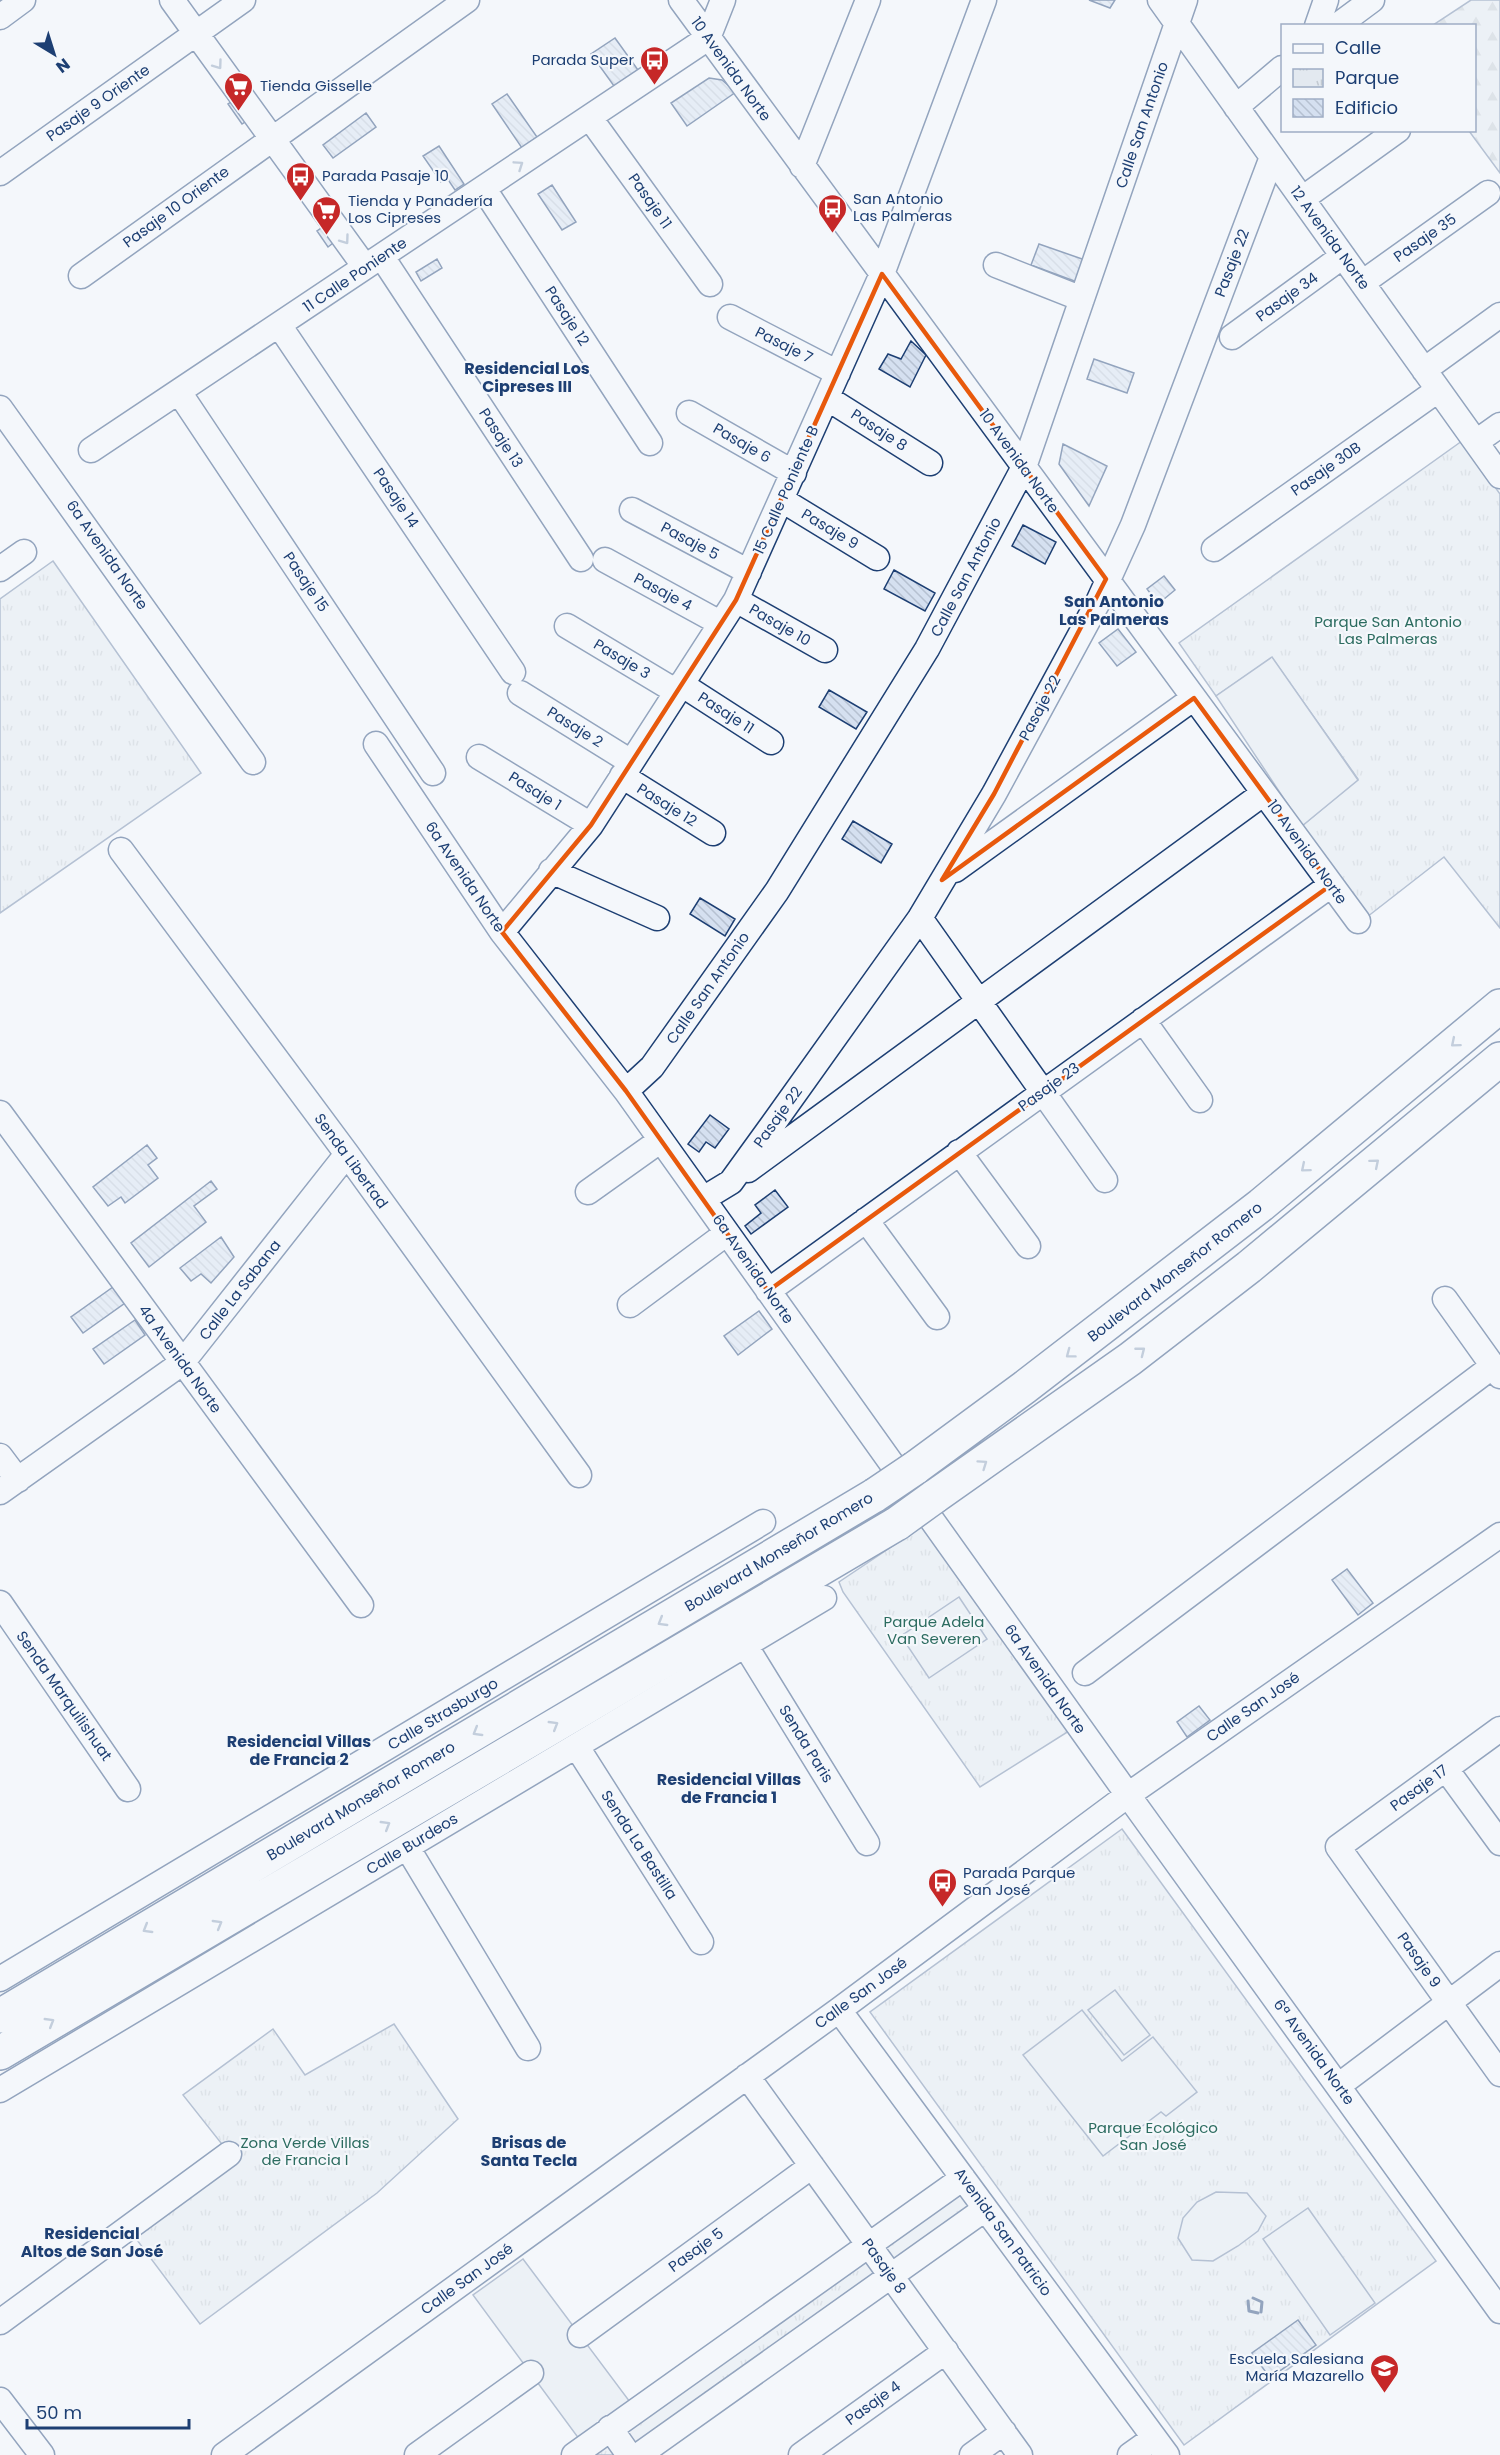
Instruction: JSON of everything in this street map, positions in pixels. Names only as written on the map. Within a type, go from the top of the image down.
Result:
[{"type":"highway","name":"Boulevard Monseñor Romero","points":[[0,2016],[875,1495],[1034,1380],[1261,1205],[1500,1006]]},
{"type":"highway","points":[[0,2053],[898,1523],[1120,1366],[1249,1267],[1500,1059]]},
{"type":"street","points":[[0,17],[23,0]]},
{"type":"street","name":"Pasaje 13","points":[[172,0],[271,139],[373,262],[581,559]]},
{"type":"street","name":"Pasaje 9 Oriente","points":[[0,173],[243,0]]},
{"type":"street","name":"Pasaje 10 Oriente","points":[[81,276],[467,0]]},
{"type":"street","name":"10 Avenida Norte","points":[[681,0],[1358,921]]},
{"type":"street","points":[[708,38],[723,0]]},
{"type":"street","points":[[802,166],[868,0]]},
{"type":"street","name":"15 Calle Poniente B","points":[[502,932],[591,825],[736,600],[882,274],[984,0]]},
{"type":"street","name":"12 Avenida Norte","points":[[1160,0],[1500,476]]},
{"type":"street","name":"Calle San Antonio","points":[[626,1091],[652,1067],[777,891],[927,649],[1024,467],[1185,0]]},
{"type":"street","points":[[1318,24],[1326,0]]},
{"type":"street","points":[[1340,24],[1372,0]]},
{"type":"street","name":"11 Calle Poniente","points":[[91,450],[708,38]]},
{"type":"street","points":[[1236,108],[1281,69]]},
{"type":"street","name":"Pasaje 11","points":[[590,118],[710,284]]},
{"type":"street","points":[[1302,199],[1395,132]]},
{"type":"street","name":"Pasaje 22","points":[[703,1199],[731,1182],[920,918],[945,872],[994,794],[1098,602],[1106,579],[1133,525],[1272,157]]},
{"type":"street","name":"Pasaje 12","points":[[484,189],[650,443]]},
{"type":"street","name":"Pasaje 35","points":[[1362,283],[1488,193]]},
{"type":"street","name":"Pasaje 34","points":[[1232,337],[1343,256]]},
{"type":"street","points":[[996,265],[1082,299]]},
{"type":"street","points":[[1424,370],[1500,315]]},
{"type":"street","name":"Pasaje 7","points":[[730,317],[838,373]]},
{"type":"street","name":"Pasaje 14","points":[[279,325],[516,682]]},
{"type":"street","name":"Pasaje 30B","points":[[1214,549],[1438,390]]},
{"type":"street","name":"Pasaje 15","points":[[179,392],[433,773]]},
{"type":"street","name":"Pasaje 8","points":[[827,398],[930,464]]},
{"type":"street","name":"6a Avenida Norte","points":[[0,408],[253,762]]},
{"type":"street","name":"Pasaje 6","points":[[689,413],[794,473]]},
{"type":"street","points":[[1476,442],[1500,425]]},
{"type":"street","name":"Pasaje 9","points":[[782,500],[877,558]]},
{"type":"street","name":"Pasaje 5","points":[[632,510],[749,572]]},
{"type":"street","points":[[0,569],[24,552]]},
{"type":"street","name":"Pasaje 4","points":[[605,560],[720,623]]},
{"type":"street","name":"Pasaje 10","points":[[736,600],[825,650]]},
{"type":"street","name":"Pasaje 3","points":[[567,626],[679,688]]},
{"type":"street","name":"Pasaje 2","points":[[516,682],[627,769]]},
{"type":"street","name":"Pasaje 11","points":[[679,688],[771,742]]},
{"type":"street","points":[[945,872],[955,870],[1194,698]]},
{"type":"street","name":"6a Avenida Norte","points":[[376,744],[502,932],[626,1091],[1128,1795]]},
{"type":"street","name":"Pasaje 1","points":[[479,757],[591,825]]},
{"type":"street","name":"Pasaje 12","points":[[627,769],[713,833]]},
{"type":"street","points":[[731,1182],[1264,793]]},
{"type":"street","name":"Senda Libertad","points":[[121,850],[347,1154],[579,1474]]},
{"type":"street","points":[[551,871],[657,918]]},
{"type":"street","name":"Pasaje 23","points":[[768,1291],[1331,885]]},
{"type":"street","points":[[920,918],[1044,1090],[1105,1180]]},
{"type":"street","points":[[1143,1020],[1200,1100]]},
{"type":"street","name":"4a Avenida Norte","points":[[0,1113],[361,1605]]},
{"type":"street","points":[[588,1192],[661,1140]]},
{"type":"street","points":[[959,1152],[1028,1246]]},
{"type":"street","name":"Calle La Sabana","points":[[9,1486],[182,1363],[347,1154]]},
{"type":"street","points":[[866,1220],[937,1317]]},
{"type":"street","points":[[630,1305],[727,1233]]},
{"type":"street","points":[[1085,1673],[1498,1373],[1444,1299]]},
{"type":"street","points":[[0,1456],[9,1486]]},
{"type":"street","name":"Calle Strasburgo","points":[[0,1979],[763,1522]]},
{"type":"street","name":"Calle San José","points":[[224,2455],[839,2010],[1128,1795],[1500,1535]]},
{"type":"street","name":"Calle Burdeos","points":[[0,2090],[824,1598]]},
{"type":"street","name":"Senda Marquilishuat","points":[[0,1603],[128,1789]]},
{"type":"street","name":"Senda Paris","points":[[745,1645],[867,1843]]},
{"type":"street","name":"Pasaje 17","points":[[1338,1847],[1500,1729]]},
{"type":"street","name":"Senda La Bastilla","points":[[577,1747],[701,1942]]},
{"type":"street","points":[[1446,1769],[1500,1843]]},
{"type":"street","name":"6ª Avenida Norte","points":[[1128,1795],[1500,2311]]},
{"type":"street","points":[[407,1847],[528,2048]]},
{"type":"street","name":"Pasaje 9","points":[[1338,1847],[1500,2074]]},
{"type":"street","points":[[1338,2086],[1500,1964]]},
{"type":"street","name":"Avenida San Patricio","points":[[839,2010],[1160,2446]]},
{"type":"street","name":"Pasaje 8","points":[[747,2076],[1020,2455]]},
{"type":"street","points":[[0,2322],[229,2154]]},
{"type":"street","name":"Pasaje 5","points":[[580,2335],[812,2166]]},
{"type":"street","points":[[574,2455],[963,2178]]},
{"type":"street","points":[[639,2455],[985,2209]]},
{"type":"street","name":"Pasaje 4","points":[[801,2455],[946,2351]]},
{"type":"street","points":[[417,2455],[531,2373]]},
{"type":"street","points":[[0,2400],[42,2455]]},
{"type":"street","points":[[610,2428],[629,2455]]},
{"type":"street","points":[[972,2455],[1004,2432]]},
{"type":"street","points":[[1130,2455],[1160,2446]]},
{"type":"highlighted area","points":[[882,274],[1106,579],[994,794],[942,880],[1194,698],[1331,885],[768,1291],[626,1091],[502,932],[591,825],[736,600]]},
{"type":"green space","points":[[1471,0],[1500,0],[1500,173],[1470,132],[1476,132],[1476,24],[1435,24]]},
{"type":"green space","name":"Parque San Antonio Las Palmeras","points":[[1462,441],[1500,494],[1500,928],[1444,857],[1367,917],[1302,826],[1358,779],[1272,658],[1216,696],[1179,643]]},
{"type":"green space","points":[[53,561],[201,773],[0,913],[0,599]]},
{"type":"green space","name":"Parque Adela Van Severen","points":[[924,1525],[1069,1731],[980,1787],[843,1592],[839,1582]]},
{"type":"green space","points":[[959,1597],[987,1639],[929,1678],[901,1636]]},
{"type":"green space","name":"Parque Ecológico San José","points":[[1122,1829],[1436,2261],[1184,2445],[870,2012]]},
{"type":"green space","points":[[1115,1990],[1150,2035],[1124,2055],[1088,2010]]},
{"type":"green space","points":[[1082,2010],[1122,2061],[1153,2037],[1197,2092],[1166,2116],[1161,2112],[1103,2156],[1023,2055]]},
{"type":"green space","name":"Zona Verde Villas de Francia I","points":[[394,2024],[458,2119],[377,2193],[200,2324],[128,2228],[229,2153],[183,2095],[273,2029],[305,2075]]},
{"type":"green space","points":[[953,2185],[976,2216],[639,2455],[574,2455]]},
{"type":"green space","points":[[1308,2208],[1375,2303],[1330,2335],[1263,2239]]},
{"type":"shaded area","name":"Parque San Antonio Las Palmeras","points":[[1272,657],[1358,780],[1302,826],[1216,696]]},
{"type":"shaded area","points":[[1216,2192],[1247,2193],[1266,2216],[1258,2231],[1213,2261],[1192,2260],[1178,2238],[1183,2218],[1197,2202]]},
{"type":"shaded area","points":[[523,2259],[636,2410],[585,2447],[473,2295]]},
{"type":"building","points":[[1089,0],[1115,0],[1110,8]]},
{"type":"building","points":[[615,38],[638,70],[614,86],[591,54]]},
{"type":"building","points":[[709,78],[722,80],[736,92],[687,126],[671,103]]},
{"type":"building","points":[[507,94],[537,137],[522,148],[492,104]]},
{"type":"building","name":"Tienda Gisselle","points":[[237,98],[251,118],[242,124],[228,104]]},
{"type":"building","points":[[366,113],[376,127],[333,158],[323,145]]},
{"type":"building","points":[[439,146],[464,184],[455,190],[447,178],[441,182],[423,156]]},
{"type":"building","points":[[552,185],[576,222],[562,230],[538,194]]},
{"type":"building","name":"Tienda y Panadería Los Cipreses","points":[[327,224],[338,239],[328,247],[317,231]]},
{"type":"building","points":[[1039,244],[1085,260],[1077,282],[1031,265]]},
{"type":"building","points":[[437,259],[442,268],[421,281],[416,272]]},
{"type":"building","points":[[911,341],[926,355],[910,387],[879,369],[888,354],[901,359]]},
{"type":"building","points":[[1094,359],[1134,373],[1127,393],[1087,379]]},
{"type":"building","points":[[1063,444],[1107,466],[1089,506],[1059,464]]},
{"type":"building","points":[[1023,525],[1056,542],[1045,564],[1012,546]]},
{"type":"building","points":[[894,570],[935,593],[925,611],[884,589]]},
{"type":"building","points":[[1164,576],[1175,590],[1158,604],[1147,589]]},
{"type":"building","points":[[1118,629],[1136,652],[1117,666],[1099,643]]},
{"type":"building","points":[[829,690],[867,712],[856,729],[819,707]]},
{"type":"building","points":[[853,821],[892,844],[881,863],[842,839]]},
{"type":"building","points":[[700,898],[735,919],[725,936],[690,914]]},
{"type":"building","points":[[710,1115],[729,1129],[715,1148],[706,1142],[699,1152],[688,1144]]},
{"type":"building","points":[[147,1145],[157,1158],[148,1165],[158,1178],[125,1203],[121,1197],[108,1206],[93,1187]]},
{"type":"building","points":[[211,1181],[217,1189],[194,1206],[206,1222],[149,1267],[131,1243]]},
{"type":"building","points":[[775,1190],[788,1207],[751,1234],[745,1226],[761,1213],[755,1205]]},
{"type":"building","points":[[221,1237],[234,1257],[211,1283],[201,1274],[191,1281],[180,1268]]},
{"type":"building","points":[[113,1287],[125,1303],[83,1333],[71,1317]]},
{"type":"building","points":[[759,1311],[772,1329],[738,1355],[724,1336]]},
{"type":"building","points":[[135,1320],[145,1335],[104,1364],[93,1349]]},
{"type":"building","points":[[1347,1569],[1373,1603],[1358,1615],[1332,1580]]},
{"type":"building","points":[[1199,1706],[1210,1720],[1187,1737],[1177,1722]]},
{"type":"building","points":[[1298,2320],[1316,2345],[1270,2378],[1252,2353]]},
{"type":"wall","points":[[1253,2298],[1262,2302],[1261,2312]]},
{"type":"wall","points":[[1248,2301],[1249,2311],[1258,2313]]},
{"type":"place","name":"Parada Super","points":[[655,86]]},
{"type":"place","name":"Tienda Gisselle","points":[[239,112]]},
{"type":"place","name":"Parada Pasaje 10","points":[[301,202]]},
{"type":"place","name":"San Antonio Las Palmeras","points":[[832,234]]},
{"type":"place","name":"Tienda y Panadería Los Cipreses","points":[[327,236]]},
{"type":"place","name":"Parada Parque San José","points":[[942,1908]]},
{"type":"place","name":"Escuela Salesiana María Mazarello","points":[[1385,2394]]},
{"type":"district","name":"Residencial Los Cipreses III","points":[[527,377]]},
{"type":"district","name":"San Antonio Las Palmeras","points":[[1114,610]]},
{"type":"district","name":"Residencial Villas de Francia 2","points":[[299,1750]]},
{"type":"district","name":"Residencial Villas de Francia 1","points":[[729,1788]]},
{"type":"district","name":"Brisas de Santa Tecla","points":[[529,2151]]},
{"type":"district","name":"Residencial Altos de San José","points":[[92,2242]]}]
